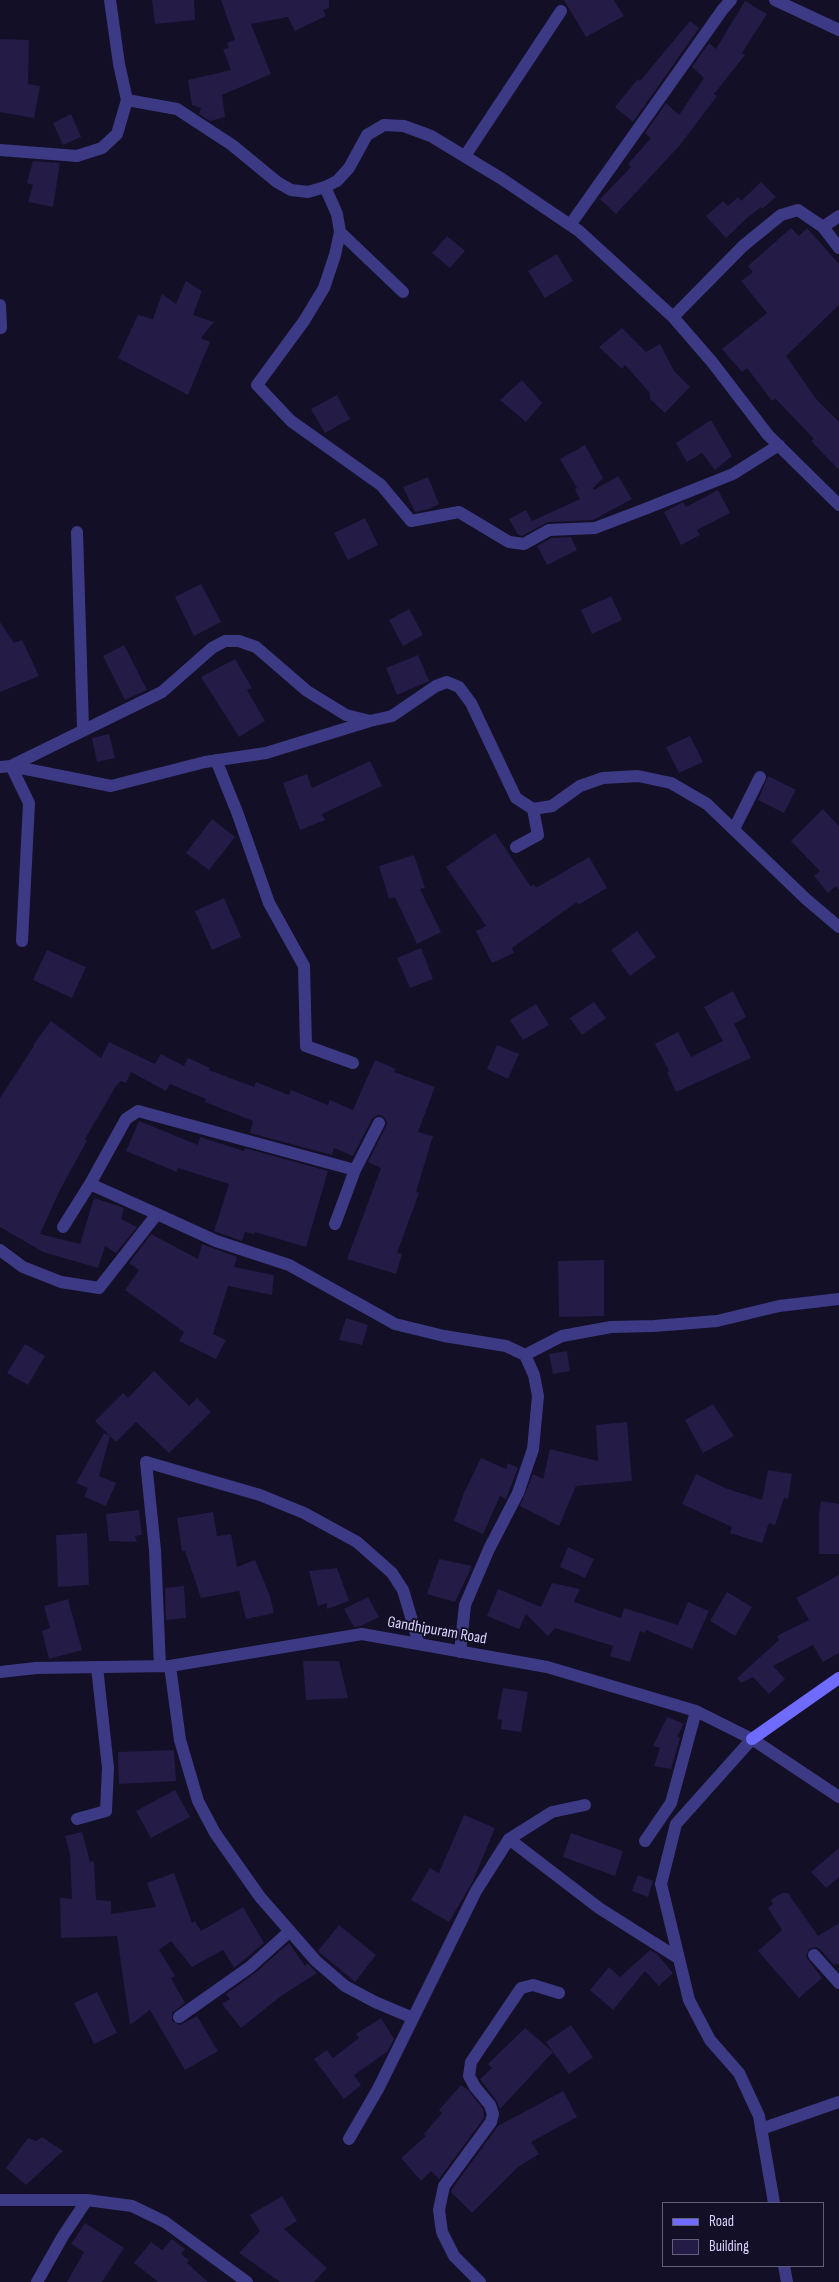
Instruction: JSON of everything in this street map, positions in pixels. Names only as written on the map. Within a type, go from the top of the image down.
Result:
[{"type":"street","points":[[0,150],[78,156],[102,148],[117,134],[127,100],[119,64],[110,0]]},
{"type":"street","points":[[570,225],[722,9],[731,0]]},
{"type":"street","points":[[775,0],[839,30]]},
{"type":"street","points":[[465,156],[561,11]]},
{"type":"street","points":[[127,100],[177,110],[232,146],[277,182],[291,190],[308,192],[325,188],[337,181],[348,168],[367,135],[384,125],[404,126],[431,136],[570,225],[673,317],[712,362],[768,435],[839,505]]},
{"type":"street","points":[[325,188],[337,214],[340,232],[335,255],[324,288],[304,321],[257,385],[291,421],[381,485],[411,521],[459,512],[509,542],[524,544],[550,530],[595,528],[645,509],[733,474],[779,445]]},
{"type":"street","points":[[673,317],[743,246],[780,215],[798,210],[823,227],[839,248]]},
{"type":"street","points":[[823,227],[839,216]]},
{"type":"street","points":[[340,232],[403,292]]},
{"type":"street","points":[[0,305],[1,328]]},
{"type":"street","points":[[77,532],[83,729]]},
{"type":"street","points":[[6,766],[162,692],[212,648],[225,641],[239,640],[256,647],[307,691],[346,714],[370,721]]},
{"type":"street","points":[[6,766],[111,786],[216,760],[266,753],[392,716],[436,686],[447,682],[459,687],[472,703],[516,798],[534,809],[552,806],[580,786],[603,778],[638,776],[671,783],[707,804],[806,899],[839,927]]},
{"type":"street","points":[[216,760],[237,812],[269,903],[304,966],[306,1046],[353,1063]]},
{"type":"street","points":[[6,766],[29,804],[22,941]]},
{"type":"street","points":[[734,829],[760,777]]},
{"type":"street","points":[[516,847],[538,835],[534,809]]},
{"type":"street","points":[[63,1227],[90,1184],[126,1119],[138,1111],[355,1170]]},
{"type":"street","points":[[336,1224],[355,1170],[380,1123]]},
{"type":"street","points":[[90,1184],[216,1241],[289,1265],[395,1324],[444,1336],[506,1346],[525,1355],[534,1375],[538,1396],[532,1449],[518,1493],[489,1549],[465,1605],[460,1652]]},
{"type":"street","points":[[0,1250],[23,1267],[61,1282],[99,1288],[157,1214]]},
{"type":"street","points":[[525,1355],[562,1336],[612,1328],[717,1320],[779,1306],[839,1299]]},
{"type":"street","points":[[413,2018],[374,2002],[345,1986],[316,1961],[260,1897],[215,1833],[198,1800],[180,1740],[165,1666],[146,1462],[260,1496],[304,1513],[357,1542],[392,1573],[403,1590],[419,1644]]},
{"type":"street","name":"Gandhipuram Road","points":[[0,1672],[36,1668],[165,1666],[362,1634],[547,1667],[696,1711],[752,1739],[839,1797]]},
{"type":"street","points":[[77,1819],[106,1811],[108,1768],[98,1667]]},
{"type":"street","points":[[774,2202],[759,2116],[739,2073],[710,2040],[689,2000],[661,1884],[676,1824],[752,1739],[839,1678]]},
{"type":"street","points":[[646,1841],[671,1803],[696,1711]]},
{"type":"street","points":[[349,2139],[378,2090],[476,1891],[509,1839],[552,1812],[585,1805]]},
{"type":"street","points":[[509,1839],[599,1908],[678,1958]]},
{"type":"street","points":[[179,2017],[250,1967],[290,1931]]},
{"type":"street","points":[[814,1954],[839,1983]]},
{"type":"street","points":[[480,2282],[454,2256],[442,2232],[439,2210],[444,2186],[491,2122],[493,2114],[490,2105],[475,2087],[470,2076],[470,2062],[522,1988],[533,1985],[559,1993]]},
{"type":"street","points":[[761,2129],[839,2102]]},
{"type":"street","points":[[0,2200],[87,2200],[132,2206],[165,2222],[247,2282]]},
{"type":"street","points":[[37,2282],[63,2236],[87,2200]]},
{"type":"street","points":[[784,2267],[787,2282]]},
{"type":"building","points":[[152,0],[194,0],[195,20],[155,24]]},
{"type":"building","points":[[221,0],[329,0],[329,8],[323,10],[326,16],[295,31],[288,17],[251,24],[271,74],[222,95],[225,117],[210,121],[199,114],[201,108],[192,105],[188,80],[231,70],[223,49],[229,48],[227,43],[235,40]]},
{"type":"building","points":[[564,0],[614,0],[624,16],[586,37]]},
{"type":"building","points":[[745,1],[767,14],[742,53],[745,55],[714,94],[717,96],[680,145],[616,214],[600,199],[631,167],[628,164],[651,138],[645,133],[666,103],[679,115],[704,78],[692,67],[709,43],[716,49]]},
{"type":"building","points":[[690,21],[699,28],[633,122],[615,107],[638,79],[640,81]]},
{"type":"building","points":[[0,39],[29,40],[28,84],[40,86],[34,118],[0,112]]},
{"type":"building","points":[[71,114],[81,137],[63,145],[53,123]]},
{"type":"building","points":[[33,161],[60,163],[53,207],[28,202],[33,185],[27,183]]},
{"type":"building","points":[[761,182],[776,197],[762,209],[761,207],[747,218],[726,238],[706,216],[723,201],[728,206],[738,197],[741,201]]},
{"type":"building","points":[[791,228],[799,236],[807,228],[839,264],[839,305],[786,356],[817,400],[839,422],[839,470],[811,441],[814,439],[775,398],[772,401],[747,368],[742,372],[722,349],[767,313],[741,281],[753,272],[748,266]]},
{"type":"building","points":[[447,236],[465,251],[450,268],[432,253]]},
{"type":"building","points":[[557,254],[573,281],[545,298],[528,271]]},
{"type":"building","points":[[186,281],[202,291],[193,315],[214,322],[201,338],[210,342],[188,395],[118,358],[138,315],[153,319],[162,294],[176,304]]},
{"type":"building","points":[[622,328],[646,352],[660,344],[674,371],[690,387],[665,413],[650,399],[650,393],[625,365],[622,369],[599,347]]},
{"type":"building","points":[[522,380],[542,403],[526,422],[500,400]]},
{"type":"building","points":[[337,395],[350,419],[325,433],[311,409]]},
{"type":"building","points":[[711,420],[732,456],[715,470],[702,453],[687,462],[676,443]]},
{"type":"building","points":[[585,445],[603,478],[593,488],[594,490],[618,476],[632,499],[593,520],[548,522],[522,536],[518,535],[509,519],[526,510],[532,521],[580,499],[575,489],[577,488],[560,459]]},
{"type":"building","points":[[428,477],[439,504],[429,509],[415,512],[403,487]]},
{"type":"building","points":[[718,490],[730,513],[697,530],[700,535],[681,545],[664,512],[683,502],[686,507]]},
{"type":"building","points":[[365,518],[378,545],[348,560],[334,533]]},
{"type":"building","points":[[571,537],[577,550],[547,565],[537,546],[551,538]]},
{"type":"building","points":[[201,584],[221,622],[194,636],[175,597]]},
{"type":"building","points":[[611,596],[622,620],[592,634],[581,610]]},
{"type":"building","points":[[409,609],[423,635],[403,646],[389,620]]},
{"type":"building","points":[[0,622],[14,643],[22,640],[39,676],[0,692]]},
{"type":"building","points":[[124,645],[147,690],[125,700],[103,656]]},
{"type":"building","points":[[418,655],[429,681],[397,695],[386,668]]},
{"type":"building","points":[[235,659],[252,688],[247,690],[265,721],[239,737],[201,677]]},
{"type":"building","points":[[109,734],[115,758],[97,762],[92,738]]},
{"type":"building","points":[[690,736],[703,762],[679,773],[666,747]]},
{"type":"building","points":[[370,761],[382,786],[322,814],[325,820],[300,830],[283,783],[307,774],[312,788]]},
{"type":"building","points":[[768,776],[796,790],[784,813],[758,800]]},
{"type":"building","points":[[823,809],[839,826],[839,890],[836,886],[828,893],[814,876],[820,871],[791,841]]},
{"type":"building","points":[[212,819],[235,837],[209,870],[186,853]]},
{"type":"building","points":[[495,833],[531,887],[534,884],[536,888],[589,857],[607,888],[578,905],[577,902],[512,948],[514,953],[492,963],[476,931],[486,926],[446,867]]},
{"type":"building","points":[[414,855],[425,888],[420,889],[441,932],[417,944],[395,897],[389,899],[379,866]]},
{"type":"building","points":[[224,898],[241,937],[212,950],[195,911]]},
{"type":"building","points":[[637,931],[656,957],[630,976],[611,950]]},
{"type":"building","points":[[421,948],[433,979],[410,988],[397,958]]},
{"type":"building","points":[[47,950],[86,967],[72,998],[33,980]]},
{"type":"building","points":[[733,991],[746,1017],[734,1024],[751,1058],[676,1092],[667,1072],[669,1071],[655,1044],[678,1032],[691,1057],[723,1041],[704,1007]]},
{"type":"building","points":[[594,1002],[606,1018],[582,1035],[570,1018]]},
{"type":"building","points":[[536,1004],[549,1025],[523,1040],[510,1020]]},
{"type":"building","points":[[51,1021],[101,1058],[109,1042],[155,1064],[161,1054],[184,1066],[188,1058],[210,1068],[209,1070],[254,1087],[256,1082],[289,1095],[291,1090],[328,1105],[330,1100],[353,1110],[375,1060],[396,1069],[394,1072],[435,1087],[418,1132],[433,1136],[416,1192],[419,1193],[397,1253],[402,1254],[396,1274],[347,1259],[381,1168],[368,1162],[386,1126],[387,1122],[383,1116],[378,1115],[372,1119],[353,1156],[334,1148],[332,1155],[250,1133],[253,1121],[205,1102],[206,1099],[170,1084],[166,1091],[131,1072],[126,1083],[121,1081],[116,1086],[85,1139],[87,1141],[61,1188],[40,1234],[80,1244],[94,1198],[124,1208],[121,1219],[137,1227],[116,1253],[105,1246],[98,1268],[43,1252],[0,1227],[0,1098],[33,1045]]},
{"type":"building","points":[[497,1045],[519,1054],[508,1079],[487,1069]]},
{"type":"building","points":[[139,1121],[198,1145],[200,1137],[244,1151],[245,1148],[328,1171],[306,1247],[255,1232],[254,1234],[245,1232],[242,1241],[214,1231],[229,1184],[178,1168],[177,1172],[126,1151]]},
{"type":"building","points":[[151,1234],[198,1259],[202,1244],[237,1257],[234,1267],[274,1275],[272,1295],[228,1286],[213,1334],[226,1340],[216,1359],[179,1341],[184,1332],[125,1290],[139,1270],[129,1263]]},
{"type":"building","points":[[604,1260],[604,1316],[559,1317],[558,1261]]},
{"type":"building","points":[[346,1318],[368,1325],[362,1345],[339,1340]]},
{"type":"building","points":[[25,1344],[45,1356],[28,1385],[7,1373]]},
{"type":"building","points":[[567,1351],[570,1371],[553,1374],[549,1354]]},
{"type":"building","points":[[154,1371],[189,1406],[197,1398],[211,1412],[169,1453],[136,1422],[116,1442],[95,1421],[123,1393],[128,1398]]},
{"type":"building","points":[[713,1404],[734,1436],[703,1453],[685,1420]]},
{"type":"building","points":[[627,1422],[632,1481],[576,1486],[559,1526],[520,1506],[533,1474],[543,1479],[550,1449],[598,1461],[596,1425]]},
{"type":"building","points":[[104,1433],[110,1436],[99,1476],[116,1483],[106,1506],[84,1497],[88,1488],[76,1483]]},
{"type":"building","points":[[481,1458],[506,1469],[508,1463],[518,1468],[506,1499],[500,1496],[483,1534],[454,1521],[464,1493]]},
{"type":"building","points":[[768,1470],[792,1474],[788,1499],[784,1498],[775,1525],[769,1523],[762,1543],[730,1533],[732,1527],[682,1504],[696,1474],[725,1488],[762,1500]]},
{"type":"building","points":[[821,1501],[839,1504],[839,1554],[819,1554]]},
{"type":"building","points":[[139,1510],[142,1535],[135,1536],[137,1542],[109,1541],[106,1514]]},
{"type":"building","points":[[213,1512],[217,1536],[231,1534],[237,1567],[255,1560],[270,1596],[274,1613],[246,1619],[239,1591],[201,1598],[185,1551],[182,1551],[177,1518]]},
{"type":"building","points":[[87,1533],[89,1585],[58,1587],[56,1535]]},
{"type":"building","points":[[568,1547],[594,1559],[585,1578],[560,1567]]},
{"type":"building","points":[[439,1559],[472,1566],[455,1602],[427,1594]]},
{"type":"building","points":[[337,1568],[349,1601],[327,1609],[327,1603],[318,1606],[309,1571]]},
{"type":"building","points":[[839,1575],[839,1653],[823,1662],[813,1645],[773,1666],[785,1679],[769,1694],[753,1677],[741,1683],[737,1678],[779,1640],[777,1636],[809,1620],[796,1598]]},
{"type":"building","points":[[552,1583],[580,1589],[574,1602],[621,1618],[624,1608],[678,1625],[688,1602],[709,1611],[692,1649],[646,1630],[645,1633],[640,1631],[630,1662],[610,1656],[613,1646],[555,1628],[548,1636],[526,1614],[519,1629],[487,1616],[498,1589],[541,1607]]},
{"type":"building","points":[[184,1586],[186,1618],[166,1620],[165,1588]]},
{"type":"building","points":[[727,1592],[752,1607],[735,1636],[710,1621]]},
{"type":"building","points":[[368,1597],[379,1617],[361,1626],[354,1627],[344,1609]]},
{"type":"building","points":[[68,1599],[82,1650],[49,1659],[42,1631],[50,1628],[44,1606]]},
{"type":"building","points":[[303,1661],[339,1661],[348,1698],[306,1700]]},
{"type":"building","points":[[503,1688],[528,1692],[521,1732],[501,1729],[502,1720],[497,1719]]},
{"type":"building","points":[[667,1717],[684,1724],[677,1736],[680,1738],[671,1769],[654,1766],[660,1748],[653,1746]]},
{"type":"building","points":[[174,1750],[176,1781],[119,1784],[118,1752]]},
{"type":"building","points":[[175,1790],[190,1817],[151,1838],[136,1811]]},
{"type":"building","points":[[464,1815],[495,1828],[473,1881],[449,1922],[411,1900],[430,1868],[439,1873]]},
{"type":"building","points":[[82,1832],[90,1862],[94,1861],[96,1900],[111,1901],[111,1914],[156,1907],[147,1883],[174,1873],[192,1923],[195,1921],[201,1931],[243,1907],[264,1943],[234,1968],[223,1950],[192,1967],[171,1941],[159,1950],[175,1976],[171,1978],[185,2003],[172,2013],[172,2021],[180,2025],[197,2016],[218,2051],[185,2070],[150,2010],[130,2025],[117,1936],[61,1938],[60,1898],[72,1899],[70,1854],[65,1836]]},
{"type":"building","points":[[571,1833],[623,1851],[615,1876],[563,1857]]},
{"type":"building","points":[[839,1848],[839,1877],[826,1888],[811,1872]]},
{"type":"building","points":[[638,1875],[653,1881],[648,1897],[632,1891]]},
{"type":"building","points":[[782,1893],[788,1893],[818,1936],[839,1923],[839,1963],[834,1965],[816,1947],[809,1949],[806,1957],[822,1978],[799,1998],[758,1951],[782,1930],[768,1908],[773,1904],[771,1900]]},
{"type":"building","points":[[339,1925],[376,1955],[355,1982],[318,1951]]},
{"type":"building","points":[[289,1943],[305,1966],[307,1963],[317,1973],[281,1996],[241,2028],[222,2004],[230,1999],[226,1994],[255,1973]]},
{"type":"building","points":[[650,1950],[657,1954],[673,1973],[659,1986],[645,1971],[613,2010],[590,1990],[609,1967],[620,1977]]},
{"type":"building","points":[[97,1992],[117,2033],[94,2044],[74,2003]]},
{"type":"building","points":[[381,2018],[394,2039],[387,2052],[354,2075],[361,2085],[344,2099],[314,2059],[327,2050],[333,2058],[359,2038],[356,2034]]},
{"type":"building","points":[[571,2025],[593,2057],[569,2074],[546,2042]]},
{"type":"building","points":[[525,2028],[553,2052],[500,2109],[496,2100],[480,2079],[492,2068],[488,2064]]},
{"type":"building","points":[[461,2085],[468,2090],[483,2109],[484,2118],[439,2179],[431,2171],[421,2181],[401,2158],[426,2136],[424,2134],[442,2113],[439,2110]]},
{"type":"building","points":[[563,2091],[577,2117],[531,2142],[539,2154],[518,2167],[472,2213],[451,2192],[498,2126]]},
{"type":"building","points":[[42,2137],[63,2151],[26,2185],[6,2168],[28,2138],[36,2141]]},
{"type":"building","points":[[282,2196],[297,2221],[284,2229],[327,2268],[314,2282],[280,2282],[239,2253],[260,2231],[250,2215]]},
{"type":"building","points":[[85,2223],[124,2248],[102,2282],[67,2282],[84,2252],[71,2244]]},
{"type":"building","points":[[172,2239],[185,2249],[181,2254],[189,2260],[187,2263],[208,2282],[158,2282],[134,2263],[151,2242],[162,2250]]}]
